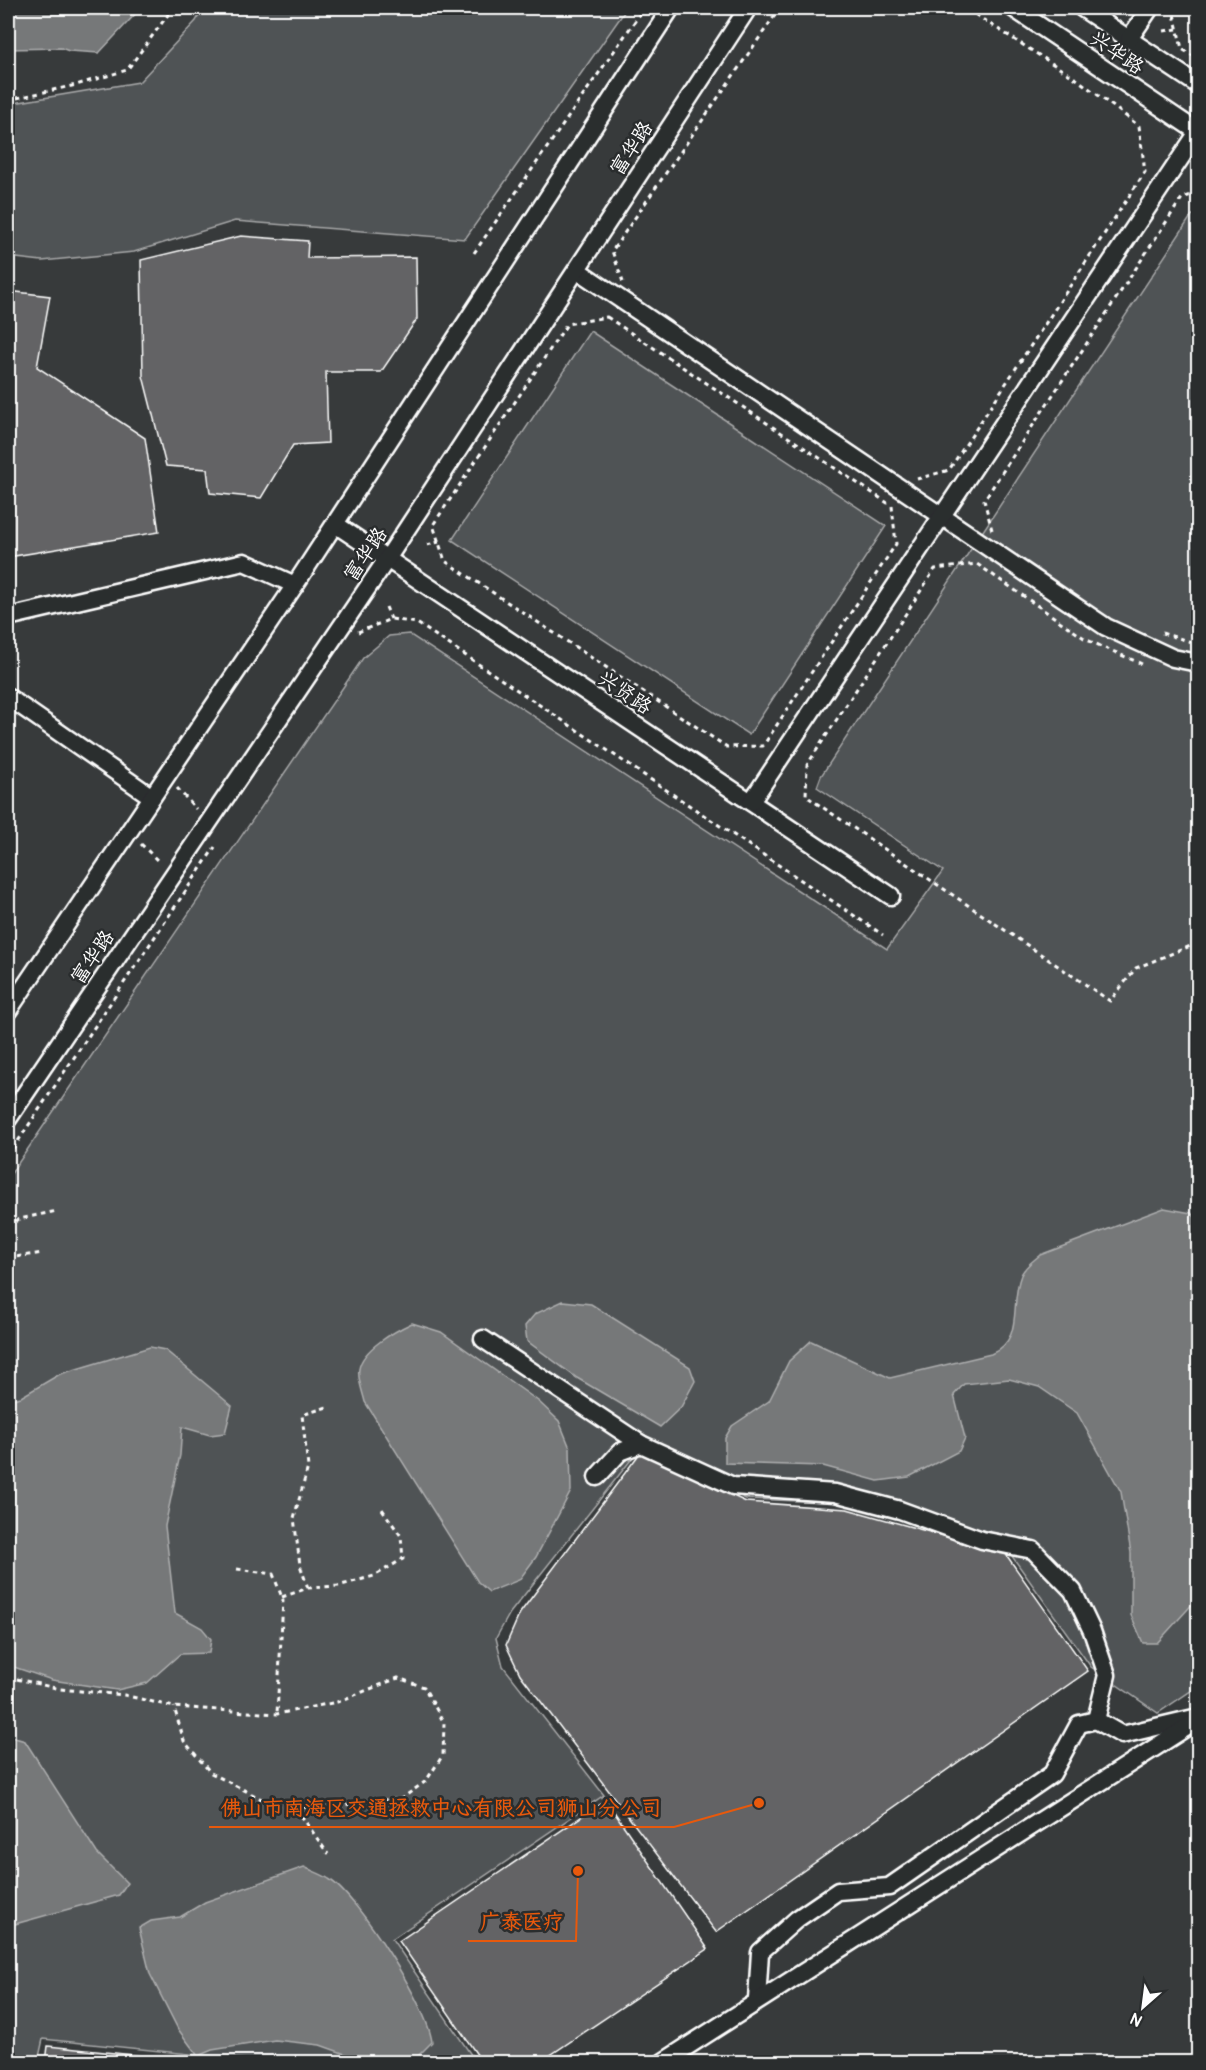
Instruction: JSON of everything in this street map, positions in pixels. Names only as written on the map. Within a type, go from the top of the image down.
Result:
[{"type":"street","name":"富华路","points":[[8,1011],[295,585],[671,8]]},
{"type":"street","name":"富华路","points":[[8,1119],[387,559],[748,8]]},
{"type":"street","name":"兴华路","points":[[1013,8],[1198,132]]},
{"type":"street","name":"兴华路","points":[[1082,8],[1198,85]]},
{"type":"street","points":[[1129,39],[1150,8]]},
{"type":"street","points":[[751,802],[1198,132]]},
{"type":"street","points":[[577,270],[1106,627],[1173,658],[1198,663]]},
{"type":"street","name":"兴贤路","points":[[335,524],[891,896]]},
{"type":"street","points":[[8,616],[244,562],[295,585]]},
{"type":"street","points":[[8,697],[152,796]]},
{"type":"street","points":[[483,1339],[641,1444],[733,1486],[836,1493],[900,1510],[982,1540],[1033,1550],[1073,1591],[1092,1630],[1107,1675],[1096,1720]]},
{"type":"street","points":[[597,1477],[620,1452],[641,1444]]},
{"type":"street","points":[[756,2000],[760,1952],[797,1919],[838,1890],[889,1887],[1052,1774],[1079,1724],[1096,1720],[1122,1735],[1198,1718]]},
{"type":"street","points":[[663,2062],[756,2000],[1198,1718]]},
{"type":"path","points":[[8,100],[76,85],[128,70],[173,8]]},
{"type":"path","points":[[474,253],[644,8]]},
{"type":"path","points":[[625,286],[612,251],[780,8]]},
{"type":"path","points":[[907,473],[917,479],[949,470],[1145,172],[1139,126],[1087,87],[965,8]]},
{"type":"path","points":[[1179,8],[1174,14],[1182,49],[1198,59]]},
{"type":"path","points":[[1164,31],[1178,29]]},
{"type":"path","points":[[994,536],[984,500],[1182,198],[1198,193]]},
{"type":"path","points":[[607,317],[892,506],[896,530],[896,544],[763,746],[727,747],[446,561],[439,542],[434,525],[567,324],[607,317]]},
{"type":"path","points":[[427,545],[439,542]]},
{"type":"path","points":[[1146,666],[1087,640],[976,564],[935,569],[807,765],[806,796],[922,872],[1110,1001],[1136,968],[1198,943]]},
{"type":"path","points":[[386,607],[391,619]]},
{"type":"path","points":[[352,641],[359,631],[391,619],[417,623],[883,935]]},
{"type":"path","points":[[1158,632],[1198,644]]},
{"type":"path","points":[[173,784],[196,809]]},
{"type":"path","points":[[136,839],[159,861]]},
{"type":"path","points":[[8,1156],[216,845]]},
{"type":"path","points":[[8,1227],[19,1219],[57,1211]]},
{"type":"path","points":[[8,1258],[43,1253]]},
{"type":"path","points":[[308,1588],[300,1565],[294,1518],[308,1467],[302,1415],[327,1407]]},
{"type":"path","points":[[282,1598],[308,1588],[338,1586],[374,1576],[403,1558],[401,1536],[382,1509]]},
{"type":"path","points":[[237,1569],[273,1574],[282,1598],[277,1714]]},
{"type":"path","points":[[8,1677],[60,1689],[124,1695],[174,1707],[277,1714],[337,1702],[398,1678],[424,1687],[444,1723],[443,1755],[426,1781],[401,1799],[329,1808],[296,1809],[275,1806],[211,1773],[184,1741],[174,1707]]},
{"type":"path","points":[[296,1809],[327,1854]]},
{"type":"shaded area","points":[[8,8],[141,8],[99,53],[69,51],[61,48],[8,49]]},
{"type":"shaded area","points":[[203,8],[627,8],[465,239],[235,221],[134,252],[42,261],[8,257],[8,104],[139,82],[196,21]]},
{"type":"shaded area","points":[[1192,215],[1198,215],[1198,1686],[1158,1713],[1091,1667],[1009,1552],[851,1503],[746,1499],[643,1450],[638,1451],[510,1613],[496,1638],[503,1666],[604,1795],[392,1939],[476,2062],[268,2062],[43,2039],[39,2057],[8,2055],[8,1178],[363,658],[389,636],[409,634],[887,949],[943,871],[817,787],[821,776]]},
{"type":"shaded area","points":[[590,331],[886,526],[749,735],[452,540]]},
{"type":"shaded area","points":[[1164,1208],[1191,1213],[1198,1220],[1198,1598],[1157,1643],[1143,1643],[1131,1615],[1131,1553],[1121,1492],[1077,1413],[1039,1387],[1009,1379],[964,1384],[954,1395],[965,1438],[959,1451],[909,1477],[878,1481],[823,1466],[725,1463],[725,1438],[732,1426],[769,1401],[789,1361],[811,1341],[890,1378],[991,1354],[1002,1347],[1008,1339],[1012,1330],[1021,1275],[1040,1255]]},
{"type":"shaded area","points":[[563,1301],[591,1304],[690,1367],[695,1381],[681,1407],[660,1427],[577,1378],[527,1341],[525,1326],[535,1314]]},
{"type":"shaded area","points":[[412,1323],[441,1332],[538,1401],[559,1421],[570,1448],[571,1491],[536,1557],[519,1580],[489,1592],[478,1582],[365,1402],[360,1386],[359,1369],[366,1354],[380,1342]]},
{"type":"shaded area","points":[[150,1347],[165,1350],[232,1406],[225,1433],[210,1435],[182,1427],[180,1455],[165,1526],[175,1613],[202,1628],[211,1639],[209,1653],[180,1654],[147,1683],[117,1690],[52,1680],[8,1665],[8,1400],[21,1397],[60,1374]]},
{"type":"shaded area","points":[[8,1736],[25,1741],[97,1853],[127,1883],[119,1895],[8,1926]]},
{"type":"shaded area","points":[[304,1867],[326,1877],[342,1890],[374,1930],[406,1980],[428,2026],[432,2042],[412,2062],[365,2061],[320,2045],[275,2040],[212,2050],[198,2056],[178,2029],[150,1974],[139,1928],[151,1921],[180,1917],[205,1902]]},
{"type":"building","points":[[241,236],[308,241],[307,258],[416,257],[417,319],[381,372],[326,372],[328,443],[293,445],[261,498],[210,493],[207,469],[166,466],[143,376],[141,260]]},
{"type":"building","points":[[8,291],[50,296],[37,367],[145,438],[159,532],[8,557]]},
{"type":"building","points":[[640,1453],[746,1502],[847,1509],[1005,1553],[1088,1671],[716,1932],[520,1674],[506,1645],[520,1613]]},
{"type":"building","points":[[606,1800],[708,1949],[540,2062],[482,2062],[399,1941]]},
{"type":"building","points":[[48,2046],[200,2062],[46,2062]]},
{"type":"place","name":"佛山市南海区交通拯救中心有限公司狮山分公司","points":[[759,1803]]},
{"type":"place","name":"广泰医疗","points":[[578,1871]]}]
